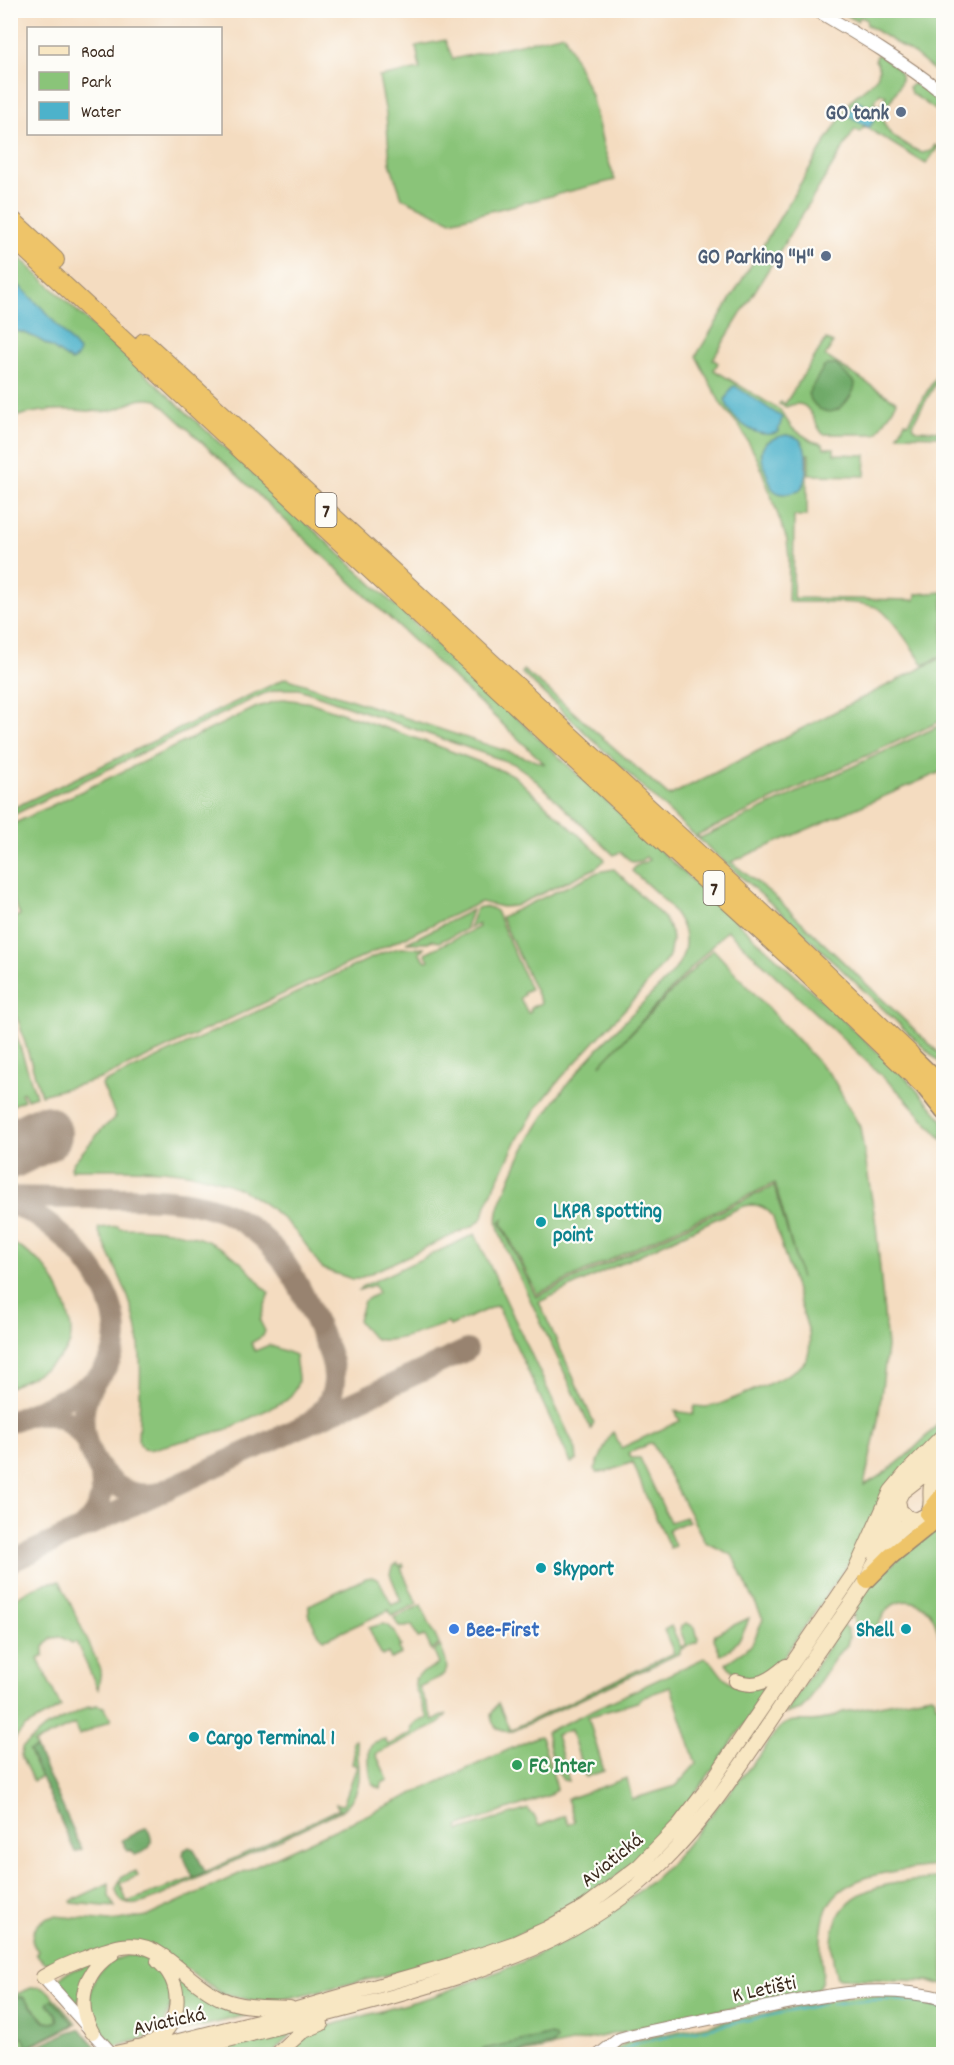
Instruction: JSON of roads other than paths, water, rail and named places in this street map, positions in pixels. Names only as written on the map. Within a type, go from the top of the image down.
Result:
[{"type":"highway","name":"7","points":[[10,218],[769,919],[944,1087]]},
{"type":"highway","name":"7","points":[[10,235],[796,963],[944,1106]]},
{"type":"highway","points":[[910,1054],[944,1079]]},
{"type":"highway","points":[[921,1083],[944,1112]]},
{"type":"highway","points":[[860,1577],[926,1529],[933,1506]]},
{"type":"main road","name":"Aviatická","points":[[173,2055],[409,1991],[502,1962],[551,1941],[604,1911],[653,1871],[684,1839],[723,1791],[860,1577],[891,1491],[944,1434]]},
{"type":"main road","points":[[860,1577],[863,1565],[890,1525],[902,1492],[920,1479],[944,1444]]},
{"type":"main road","points":[[933,1506],[932,1480],[944,1459]]},
{"type":"main road","points":[[908,1487],[919,1486],[925,1489],[933,1506]]},
{"type":"main road","points":[[898,1500],[900,1510],[906,1517],[933,1506]]},
{"type":"main road","name":"Aviatická","points":[[112,2055],[136,2048],[147,2049],[286,2014],[450,1965],[515,1943],[566,1919],[604,1894],[655,1851],[693,1809],[799,1655],[860,1577],[870,1570],[895,1534],[933,1506]]},
{"type":"main road","points":[[736,1681],[748,1684],[766,1682],[799,1655]]},
{"type":"main road","points":[[43,1977],[57,1968],[111,1947],[133,1944],[147,1947],[158,1953],[205,1989],[231,2002],[250,2006],[297,2009]]},
{"type":"main road","points":[[43,1977],[113,1953],[128,1951],[150,1956],[163,1965],[175,1984],[177,2007],[168,2028],[158,2039],[136,2048]]},
{"type":"main road","points":[[92,2032],[83,2006],[85,1985],[96,1966],[113,1953]]},
{"type":"main road","points":[[277,2055],[295,2037],[311,2027],[371,2010],[409,1991]]},
{"type":"main road","points":[[201,2055],[215,2055]]},
{"type":"street","points":[[816,10],[857,33],[944,94]]},
{"type":"street","points":[[43,1977],[112,2055]]},
{"type":"street","name":"K Letišti","points":[[600,2055],[619,2039],[633,2035],[831,1994],[883,1990],[944,1999]]},
{"type":"water","points":[[857,100],[878,114],[869,128],[847,115]]},
{"type":"water","points":[[11,278],[44,310],[79,351],[77,357],[72,361],[35,338],[11,330]]},
{"type":"water","points":[[735,386],[782,418],[778,432],[762,434],[754,431],[733,415],[725,400],[732,387]]},
{"type":"water","points":[[786,435],[795,437],[803,444],[806,466],[804,481],[799,491],[784,494],[772,488],[762,454],[767,443],[774,438]]},
{"type":"waterway","points":[[831,2004],[888,2000],[916,2002],[944,2009]]},
{"type":"waterway","points":[[615,2054],[638,2043],[825,2004]]},
{"type":"place","name":"GO tank","points":[[901,112]]},
{"type":"place","name":"GO Parking \"H\"","points":[[826,256]]},
{"type":"place","name":"LKPR spotting point","points":[[541,1222]]},
{"type":"place","name":"Skyport","points":[[541,1568]]},
{"type":"place","name":"Bee-First","points":[[454,1629]]},
{"type":"place","name":"Shell","points":[[906,1629]]},
{"type":"place","name":"Cargo Terminal 1","points":[[194,1737]]},
{"type":"place","name":"FC Inter","points":[[517,1765]]}]
